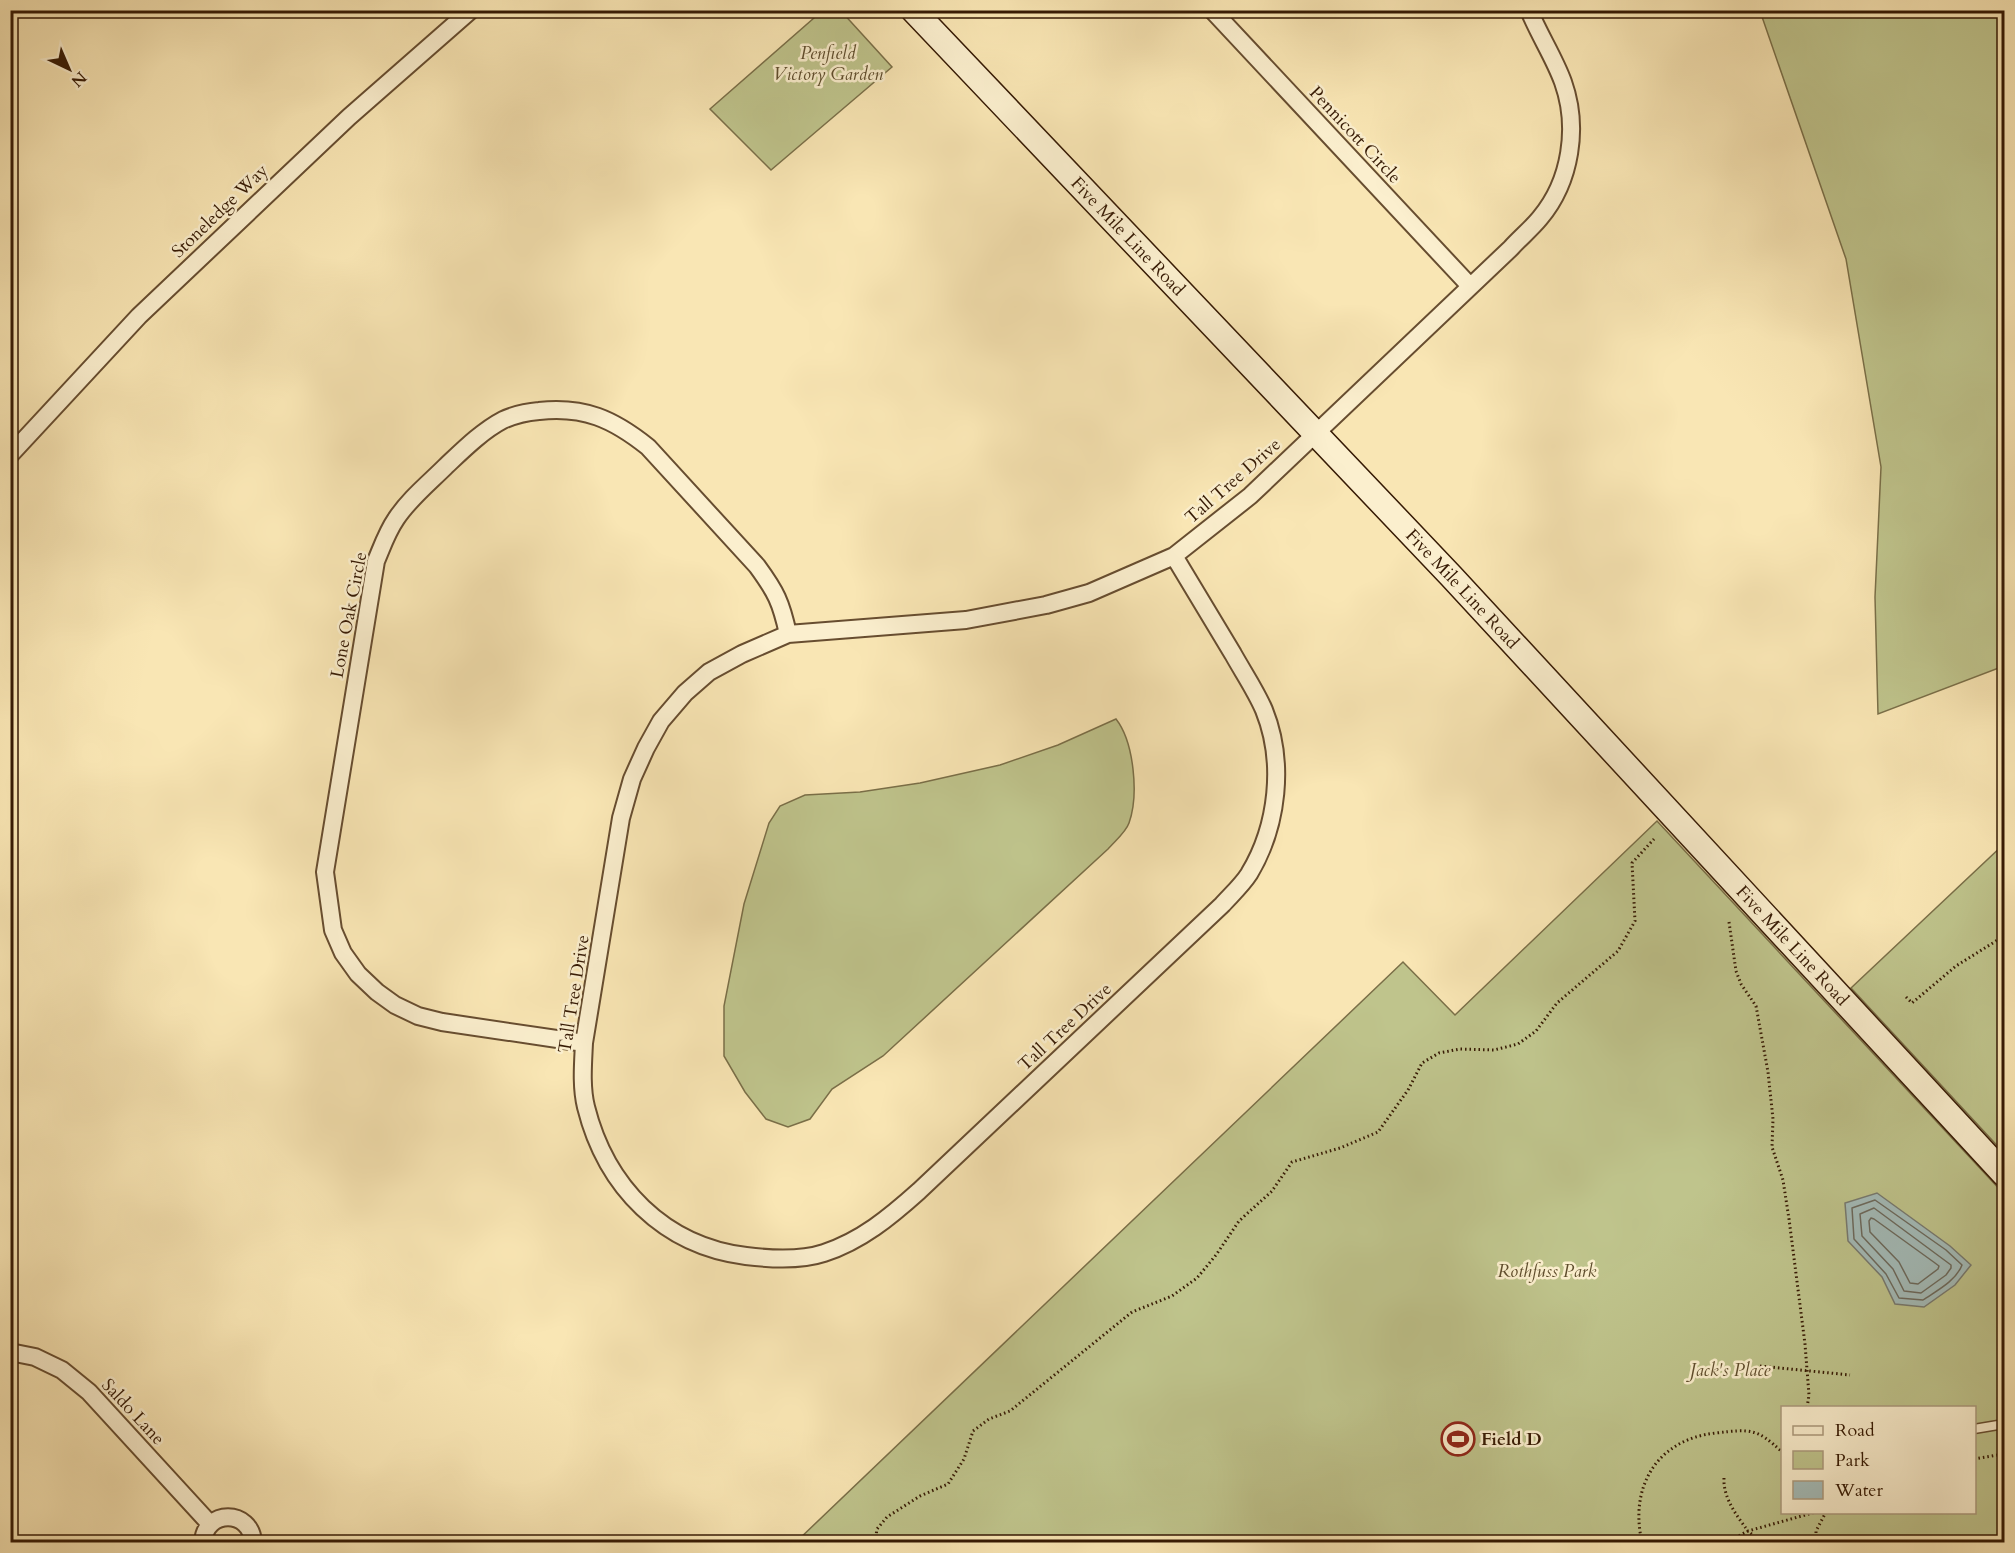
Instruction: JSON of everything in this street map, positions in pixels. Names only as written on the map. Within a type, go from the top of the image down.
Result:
[{"type":"main road","name":"Five Mile Line Road","points":[[913,10],[1451,576],[2004,1174]]},
{"type":"street","name":"Stoneledge Way","points":[[10,455],[139,316],[349,117],[471,10]]},
{"type":"street","name":"Pennicott Circle","points":[[1212,10],[1470,286]]},
{"type":"street","points":[[1315,434],[1540,218],[1560,185],[1566,167],[1571,125],[1569,105],[1553,59],[1529,10]]},
{"type":"street","name":"Lone Oak Circle","points":[[584,1044],[442,1022],[418,1016],[395,1005],[358,974],[343,952],[333,930],[325,872],[376,561],[387,534],[407,504],[462,451],[504,420],[528,412],[556,409],[582,411],[627,431],[648,447],[757,566],[772,586],[782,606],[788,634]]},
{"type":"street","name":"Tall Tree Drive","points":[[1174,555],[1264,710],[1273,742],[1276,768],[1271,821],[1262,847],[1248,875],[1222,905],[889,1219],[843,1246],[821,1254],[790,1258],[759,1258],[730,1254],[693,1243],[658,1222],[632,1197],[610,1168],[595,1136],[586,1106],[582,1073],[584,1044],[621,818],[632,779],[661,721],[685,693],[709,672],[742,654],[788,634],[966,620],[1006,614],[1089,593],[1174,555],[1250,496],[1315,434]]},
{"type":"street","name":"Saldo Lane","points":[[10,1352],[35,1357],[62,1370],[89,1392],[210,1524]]},
{"type":"street","points":[[203,1542],[204,1534],[210,1524],[221,1518],[233,1517],[244,1523],[251,1533],[253,1542]]},
{"type":"lane","points":[[1976,1429],[2004,1424]]},
{"type":"path","points":[[875,1542],[877,1529],[887,1517],[920,1496],[948,1484],[964,1459],[973,1431],[989,1419],[1010,1411],[1132,1312],[1172,1296],[1197,1278],[1239,1221],[1272,1191],[1292,1162],[1340,1148],[1378,1132],[1408,1090],[1422,1063],[1439,1053],[1460,1049],[1494,1050],[1518,1044],[1536,1032],[1557,1003],[1618,951],[1635,921],[1632,863],[1654,839]]},
{"type":"path","points":[[1730,921],[1736,970],[1741,984],[1756,1006],[1763,1038],[1773,1119],[1772,1147],[1782,1180],[1789,1219],[1807,1371],[1809,1395],[1807,1406]]},
{"type":"path","points":[[1906,997],[1912,1003],[1956,966],[2004,936]]},
{"type":"path","points":[[1760,1366],[1850,1375]]},
{"type":"path","points":[[1642,1542],[1638,1515],[1644,1481],[1654,1465],[1688,1438],[1744,1430],[1758,1433],[1781,1451]]},
{"type":"path","points":[[1976,1459],[2004,1454]]},
{"type":"path","points":[[1724,1479],[1734,1511],[1748,1531],[1761,1542]]},
{"type":"path","points":[[1727,1542],[1748,1531],[1809,1514]]},
{"type":"path","points":[[1816,1542],[1816,1531],[1824,1514]]},
{"type":"green space","name":"Penfield Victory Garden","points":[[822,11],[841,11],[892,67],[771,170],[710,109]]},
{"type":"green space","points":[[1760,11],[2004,11],[2004,666],[1878,714],[1875,597],[1881,467],[1846,259]]},
{"type":"green space","points":[[1116,719],[1131,755],[1134,784],[1129,823],[1120,836],[883,1056],[832,1089],[810,1119],[788,1127],[766,1119],[745,1092],[724,1056],[724,1006],[744,904],[769,823],[780,806],[805,795],[860,792],[920,783],[1000,765],[1058,745]]},
{"type":"green space","name":"Rothfuss Park","points":[[1657,821],[2004,1194],[2004,1542],[796,1542],[1403,962],[1455,1015]]},
{"type":"green space","points":[[2004,844],[2004,1153],[1851,988]]},
{"type":"water","points":[[1877,1193],[1950,1246],[1971,1265],[1955,1285],[1924,1307],[1895,1304],[1882,1277],[1848,1241],[1845,1203]]},
{"type":"place","name":"Field D","points":[[1458,1439]]},
{"type":"park label","name":"Jack's Place","points":[[1730,1370]]}]
